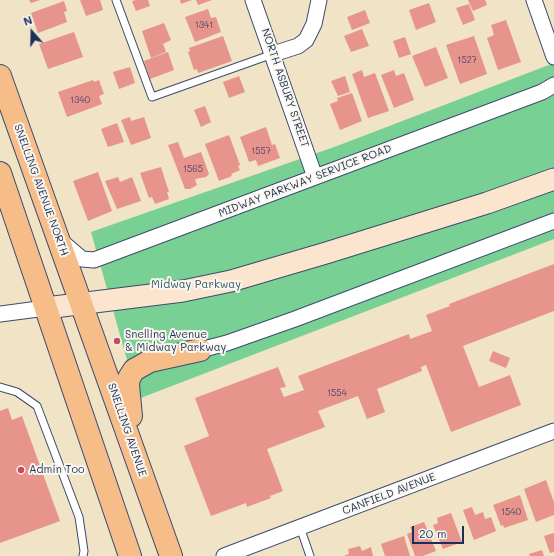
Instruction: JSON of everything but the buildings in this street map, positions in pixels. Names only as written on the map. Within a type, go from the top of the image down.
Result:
[{"type":"main road","name":"SNELLING AVENUE NORTH","points":[[0,76],[59,240],[64,306]]},
{"type":"main road","points":[[0,173],[64,306],[94,451],[121,556]]},
{"type":"main road","name":"SNELLING AVENUE","points":[[64,306],[134,449],[171,556]]},
{"type":"main road","points":[[134,449],[128,388],[130,374],[139,366],[150,361],[200,350]]},
{"type":"main road","points":[[94,451],[130,556]]},
{"type":"street","name":"NORTH ASBURY STREET","points":[[253,0],[315,177]]},
{"type":"street","points":[[273,54],[298,46],[306,40],[314,24],[319,0]]},
{"type":"street","points":[[534,0],[554,57]]},
{"type":"street","name":"MIDWAY PARKWAY SERVICE ROAD","points":[[59,240],[82,259],[94,260],[542,92],[554,85]]},
{"type":"street","points":[[0,314],[183,291],[231,281],[320,256],[487,203],[554,179]]},
{"type":"street","points":[[200,350],[227,343],[295,319],[554,221]]},
{"type":"street","name":"CANFIELD AVENUE","points":[[224,556],[554,431]]},
{"type":"lane","points":[[116,0],[152,97],[273,54]]},
{"type":"lane","points":[[0,387],[17,392],[37,406],[79,516],[84,551],[83,556]]},
{"type":"lane","points":[[300,528],[310,556]]},
{"type":"green space","name":"Midway Parkway","points":[[554,63],[554,239],[138,399],[91,232],[337,146]]},
{"type":"place","name":"Snelling Avenue & Midway Parkway","points":[[117,341]]},
{"type":"place","name":"Admin Too","points":[[21,470]]}]
